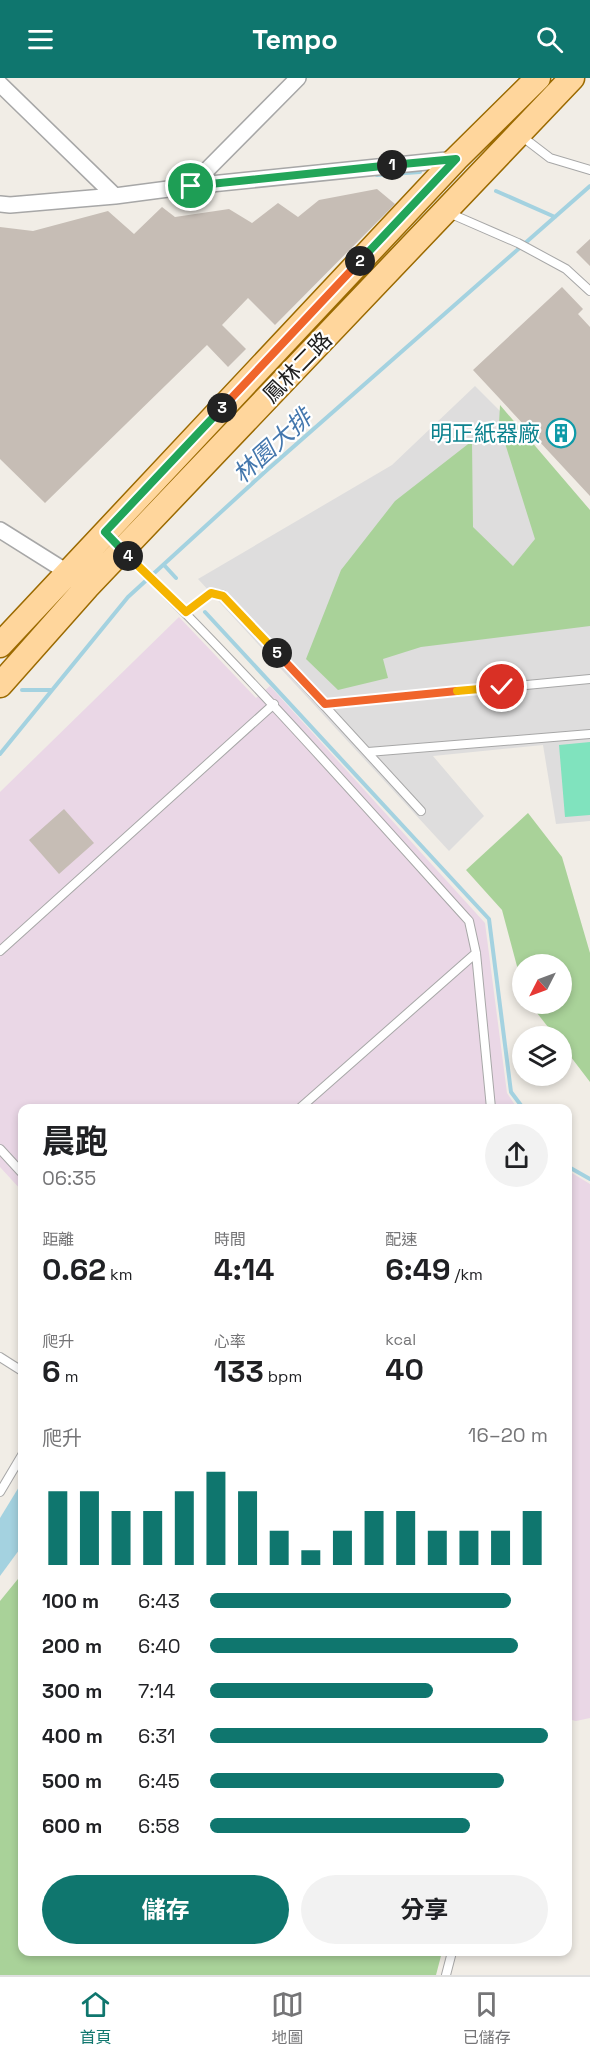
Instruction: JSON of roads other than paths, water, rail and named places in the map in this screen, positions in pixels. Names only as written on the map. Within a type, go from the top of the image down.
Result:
[{"type":"main road","name":"鳳林二路","points":[[0,685],[87,587],[117,544],[456,159],[538,78]]},
{"type":"main road","name":"鳳林二路","points":[[0,645],[67,572],[117,544],[445,211],[572,78]]},
{"type":"street","points":[[191,186],[298,78]]},
{"type":"street","points":[[0,84],[115,196]]},
{"type":"street","points":[[0,204],[10,206],[115,196],[456,159]]},
{"type":"street","points":[[0,530],[67,572]]},
{"type":"lane","points":[[518,134],[550,158],[590,170]]},
{"type":"lane","points":[[445,211],[518,243],[566,269],[590,291]]},
{"type":"lane","points":[[117,544],[274,704],[469,921],[476,953],[491,1104]]},
{"type":"lane","points":[[186,612],[211,593],[223,596],[422,811]]},
{"type":"lane","points":[[325,704],[590,679]]},
{"type":"lane","points":[[0,951],[274,704]]},
{"type":"lane","points":[[368,752],[590,734]]},
{"type":"lane","points":[[305,1104],[476,953]]},
{"type":"lane","points":[[1,1154],[18,1169]]},
{"type":"lane","points":[[0,1357],[18,1368]]},
{"type":"lane","points":[[0,1492],[18,1462]]},
{"type":"lane","points":[[446,1975],[451,1956]]},
{"type":"water","points":[[18,1489],[18,1551],[0,1576],[0,1518]]},
{"type":"waterway","points":[[377,175],[420,172]]},
{"type":"waterway","name":"林園大排","points":[[0,754],[128,597],[267,470],[590,186]]},
{"type":"waterway","points":[[496,191],[555,217]]},
{"type":"waterway","points":[[164,565],[176,578]]},
{"type":"waterway","points":[[205,612],[489,919],[511,1092],[520,1104]]},
{"type":"waterway","points":[[22,690],[51,690]]},
{"type":"waterway","points":[[572,1169],[590,1179]]},
{"type":"place","name":"明正紙器廠","points":[[561,433]]}]
